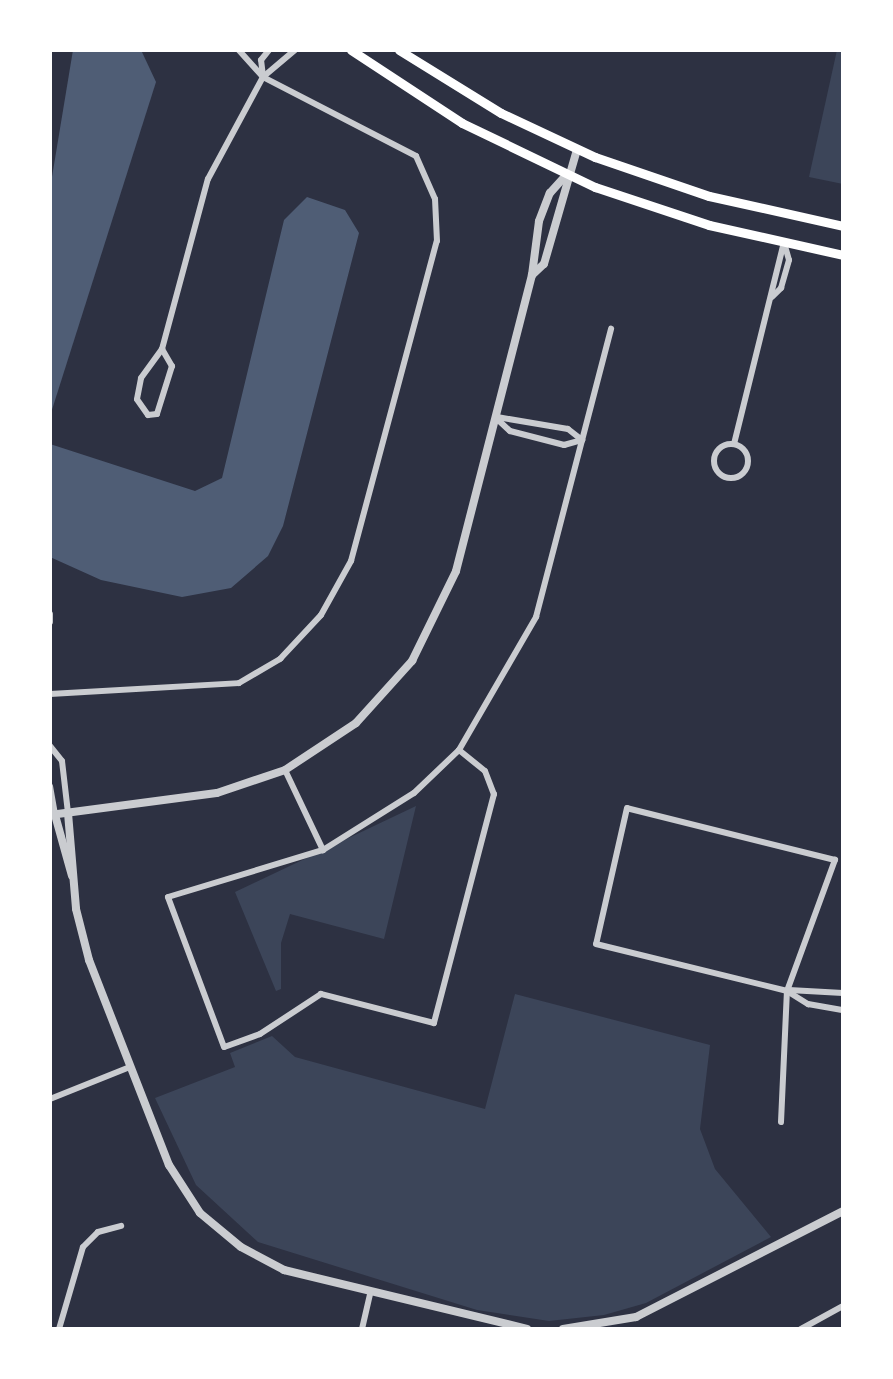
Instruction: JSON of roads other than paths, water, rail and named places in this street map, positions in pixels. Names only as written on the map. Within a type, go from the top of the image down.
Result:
[{"type":"main road","points":[[351,50],[462,123],[566,175],[678,216],[843,255]]},
{"type":"main road","points":[[399,50],[577,150],[680,188],[843,226]]},
{"type":"street","points":[[50,694],[238,683],[290,648],[321,614],[351,561],[437,241],[435,200],[416,156],[263,78],[239,50]]},
{"type":"street","points":[[263,78],[261,60],[269,50]]},
{"type":"street","points":[[162,349],[172,366],[156,414],[148,415],[137,399],[142,378],[162,349],[208,180],[263,78],[295,50]]},
{"type":"street","points":[[532,275],[544,264],[566,175],[577,150]]},
{"type":"street","points":[[59,814],[216,792],[285,770],[356,723],[412,661],[456,570],[532,275],[544,206],[566,175]]},
{"type":"street","points":[[734,444],[784,242]]},
{"type":"street","points":[[771,298],[781,288],[788,260],[784,242]]},
{"type":"street","points":[[459,750],[486,771],[494,794],[434,1023],[321,994],[260,1034],[224,1047],[168,896],[323,850],[414,793],[459,750],[536,616],[611,329]]},
{"type":"street","points":[[496,418],[510,431],[564,444],[582,440]]},
{"type":"street","points":[[496,418],[568,430],[582,440]]},
{"type":"street","points":[[734,444],[746,452],[747,466],[728,478],[716,469],[714,458],[724,445],[734,444]]},
{"type":"street","points":[[50,746],[62,761],[59,814]]},
{"type":"street","points":[[285,770],[323,850]]},
{"type":"street","points":[[50,786],[85,946],[169,1165],[200,1212],[240,1247],[284,1270],[501,1327],[527,1329]]},
{"type":"street","points":[[781,1122],[788,991],[835,860],[627,808],[596,944],[788,991],[843,992]]},
{"type":"street","points":[[788,991],[808,1004],[843,1010]]},
{"type":"street","points":[[50,1099],[130,1067]]},
{"type":"street","points":[[563,1329],[636,1317],[843,1211]]},
{"type":"street","points":[[59,1329],[84,1247],[98,1232],[121,1226]]},
{"type":"street","points":[[362,1329],[370,1294]]},
{"type":"street","points":[[801,1329],[843,1306]]}]
